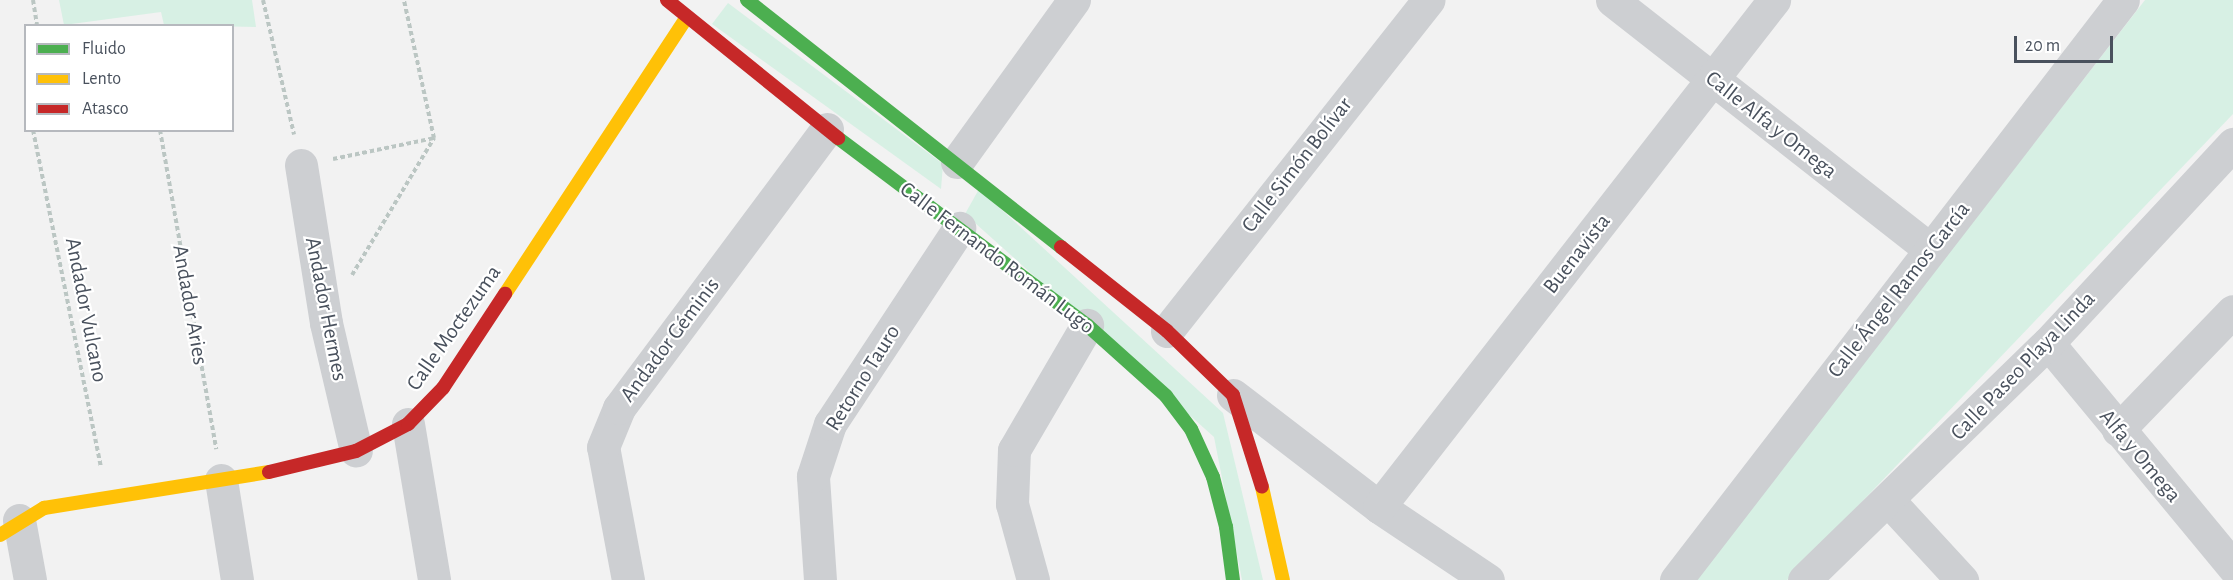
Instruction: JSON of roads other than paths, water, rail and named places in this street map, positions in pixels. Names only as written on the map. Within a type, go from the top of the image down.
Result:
[{"type":"street","name":"Calle Fernando Román Lugo","points":[[667,0],[827,129],[1087,326],[1166,396],[1191,429],[1213,477],[1226,527],[1233,580]]},
{"type":"street","name":"Calle Fernando Román Lugo","points":[[747,0],[957,162],[1167,331],[1233,395],[1379,507],[1488,580]]},
{"type":"street","points":[[957,162],[1074,0]]},
{"type":"street","name":"Calle Simón Bolívar","points":[[1167,331],[1428,0]]},
{"type":"street","name":"Calle Alfa y Omega","points":[[1612,0],[1930,249]]},
{"type":"street","name":"Buenavista","points":[[1379,507],[1774,0]]},
{"type":"street","name":"Calle Ángel Ramos García","points":[[1676,580],[2123,0]]},
{"type":"street","name":"Calle Moctezuma","points":[[10,527],[44,508],[107,496],[278,471],[356,451],[408,424],[443,388],[687,17]]},
{"type":"street","name":"Andador Géminis","points":[[628,580],[603,447],[619,408],[827,129]]},
{"type":"street","name":"Calle Paseo Playa Linda","points":[[1804,580],[1888,501],[2048,343],[2233,144]]},
{"type":"street","name":"Andador Hermes","points":[[301,165],[326,323],[356,451]]},
{"type":"street","name":"Retorno Tauro","points":[[820,580],[813,476],[830,423],[959,228]]},
{"type":"street","points":[[2118,430],[2233,311]]},
{"type":"street","points":[[1033,580],[1012,504],[1014,450],[1087,326]]},
{"type":"street","name":"Alfa y Omega","points":[[2048,343],[2233,567]]},
{"type":"street","name":"Calle Fernando Román Lugo","points":[[1233,395],[1256,456],[1283,580]]},
{"type":"street","points":[[408,424],[434,580]]},
{"type":"street","points":[[221,480],[237,580]]},
{"type":"street","points":[[1888,501],[1962,580]]},
{"type":"street","points":[[10,527],[30,580]]}]
